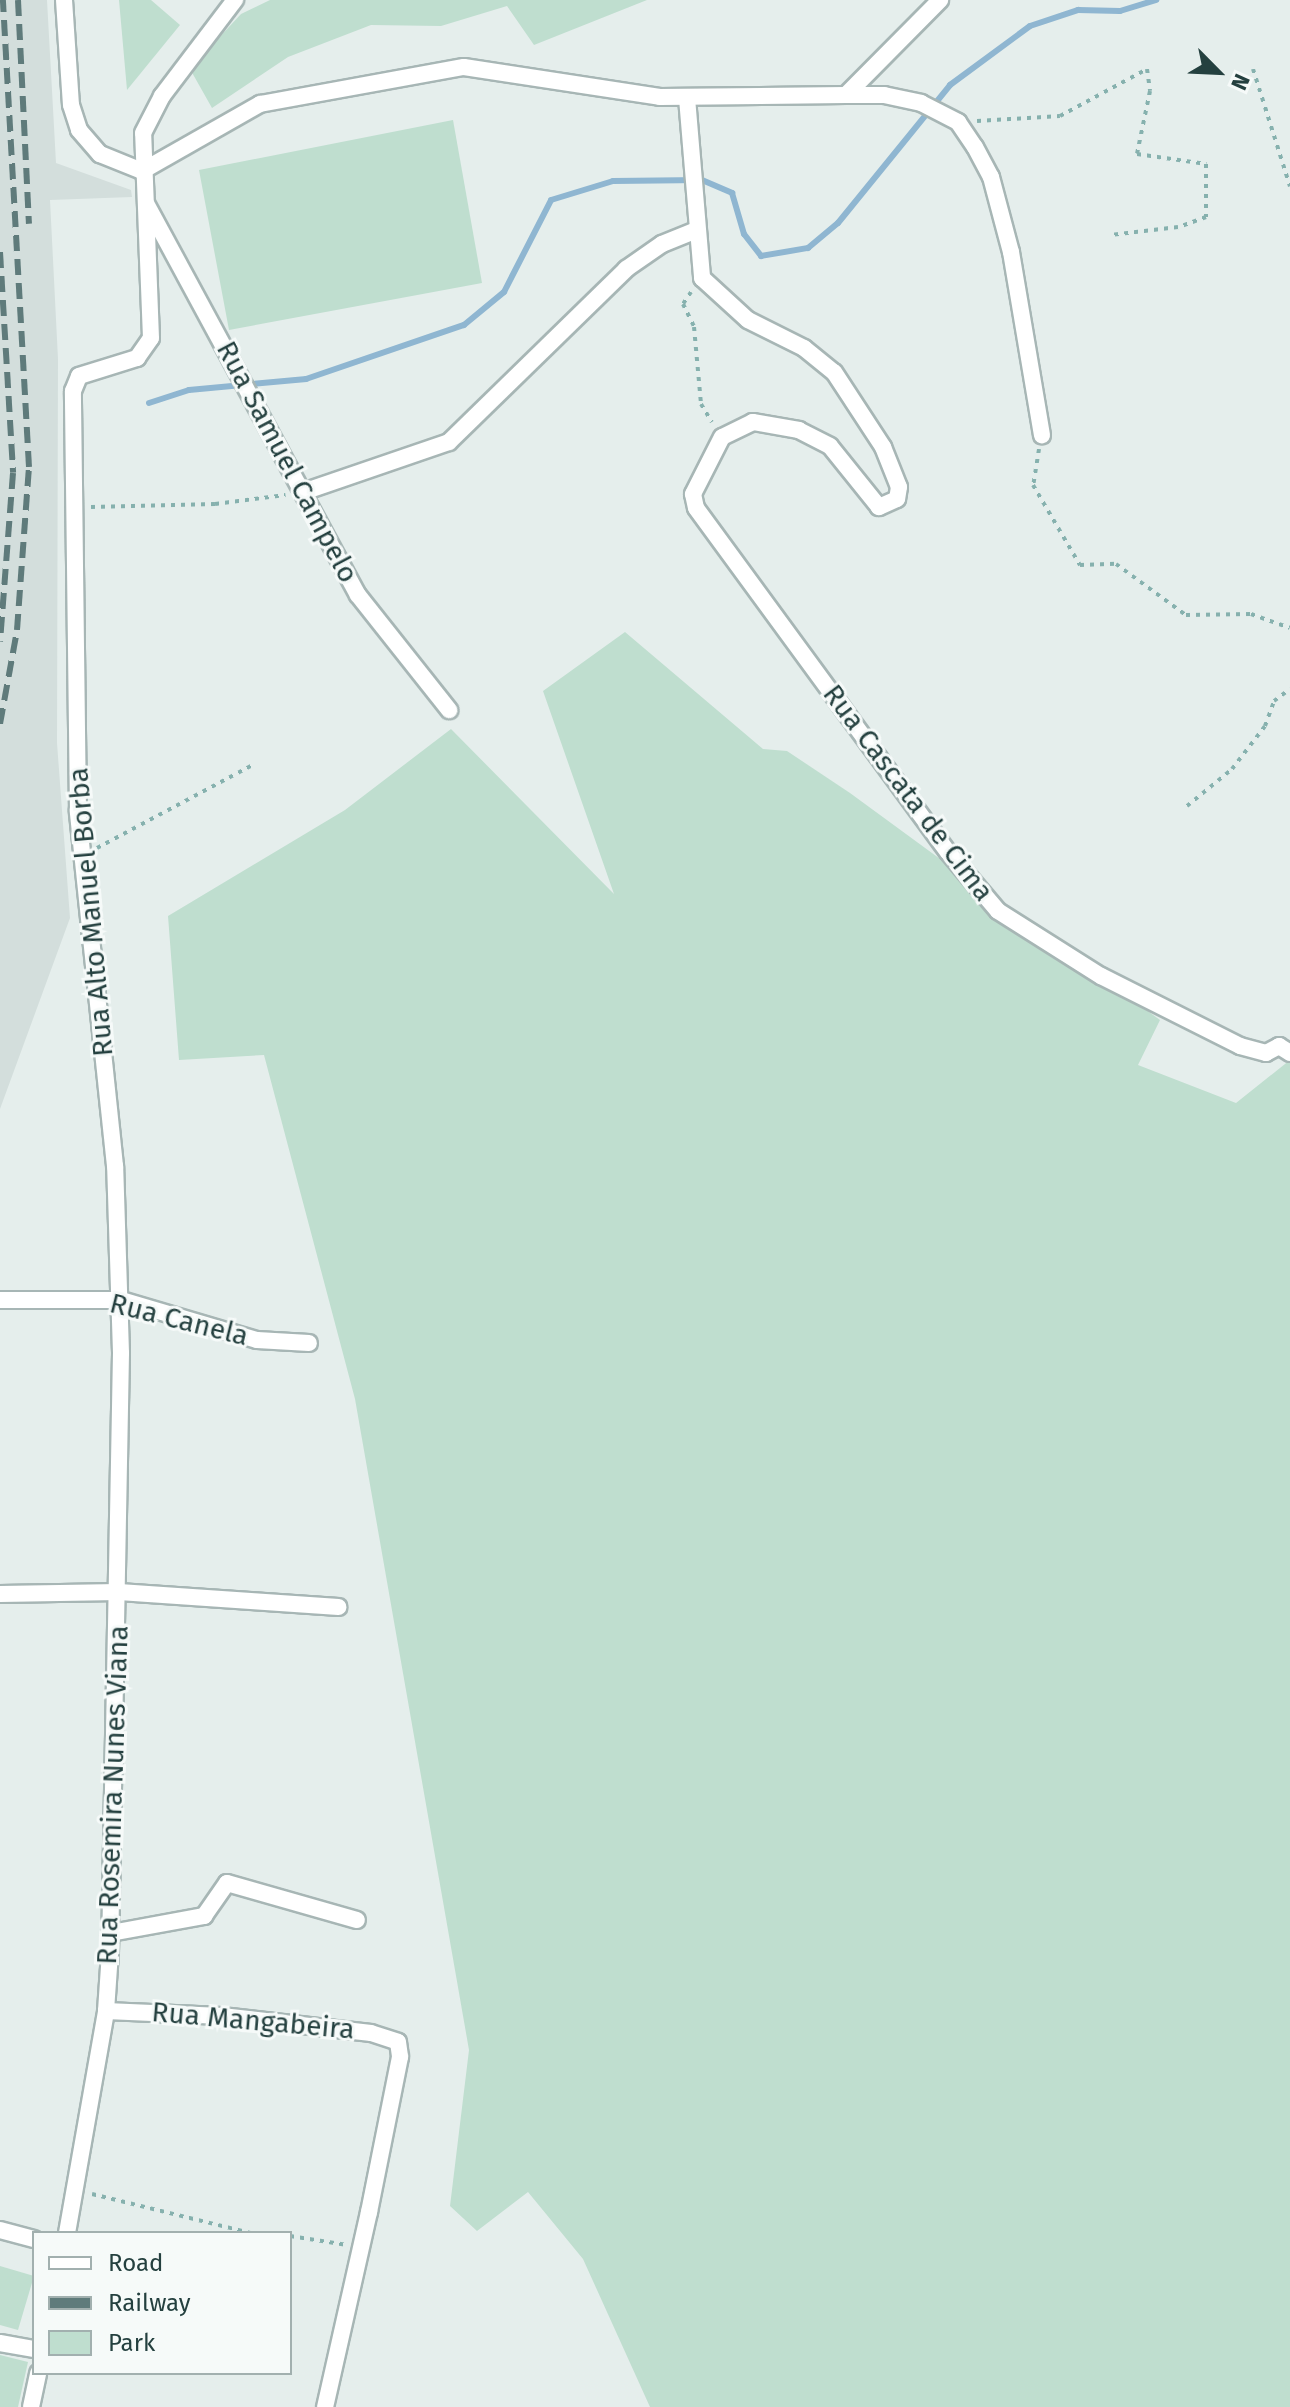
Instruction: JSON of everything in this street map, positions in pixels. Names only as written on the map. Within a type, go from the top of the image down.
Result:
[{"type":"street","points":[[64,0],[64,44],[79,130],[100,154],[142,171]]},
{"type":"street","points":[[145,201],[142,171],[148,122],[235,0]]},
{"type":"street","points":[[846,95],[940,0]]},
{"type":"street","points":[[142,171],[260,104],[409,74],[464,67],[687,98],[884,95],[921,103],[944,112],[958,122],[991,177],[1003,222],[1042,435]]},
{"type":"street","points":[[687,98],[702,278],[748,320],[804,348],[834,372],[883,447],[899,487],[897,499],[879,507],[843,457],[799,430],[753,422],[722,437]]},
{"type":"street","name":"Rua Samuel Campelo","points":[[145,201],[358,595],[449,710]]},
{"type":"street","name":"Rua Alto Manuel Borba","points":[[121,1353],[115,1166],[81,857],[73,391],[79,376],[137,358],[151,338],[145,201]]},
{"type":"street","points":[[303,492],[449,442],[626,269],[662,244],[697,230]]},
{"type":"street","name":"Rua Cascata de Cima","points":[[722,437],[693,494],[696,508],[948,852],[998,911],[1101,976],[1240,1046],[1266,1053],[1279,1046],[1290,1053]]},
{"type":"street","name":"Rua Canela","points":[[0,1300],[121,1300],[257,1340],[309,1343]]},
{"type":"street","name":"Rua Rosemira Nunes Viana","points":[[67,2231],[106,2011],[111,1933],[121,1353]]},
{"type":"street","points":[[0,1594],[119,1592],[338,1607]]},
{"type":"street","points":[[111,1933],[204,1916],[227,1883],[357,1920]]},
{"type":"street","name":"Rua Mangabeira","points":[[106,2011],[222,2016],[371,2033],[398,2042],[400,2057],[360,2249]]},
{"type":"street","points":[[0,2230],[32,2238]]},
{"type":"street","points":[[325,2407],[360,2249]]},
{"type":"street","points":[[0,2343],[32,2349]]},
{"type":"street","points":[[31,2407],[38,2375]]},
{"type":"path","points":[[958,122],[1060,116],[1147,69],[1150,91],[1137,154],[1206,164],[1206,217],[1178,227],[1110,235]]},
{"type":"path","points":[[1253,69],[1290,186]]},
{"type":"path","points":[[702,278],[683,304],[694,327],[701,404],[722,437]]},
{"type":"path","points":[[1042,435],[1033,485],[1080,565],[1116,564],[1186,615],[1251,614],[1290,628]]},
{"type":"path","points":[[73,506],[215,504],[303,492]]},
{"type":"path","points":[[1187,806],[1232,769],[1265,726],[1274,701],[1290,689]]},
{"type":"path","points":[[81,857],[254,764]]},
{"type":"path","points":[[75,2190],[243,2231]]},
{"type":"path","points":[[292,2236],[360,2249]]},
{"type":"shaded area","points":[[0,0],[47,0],[56,163],[131,190],[132,197],[50,200],[58,359],[57,743],[70,918],[0,1109]]},
{"type":"green space","points":[[119,0],[151,0],[180,25],[127,90]]},
{"type":"green space","points":[[270,0],[647,0],[534,45],[507,6],[441,26],[371,25],[288,57],[212,108],[190,69],[241,14]]},
{"type":"green space","points":[[453,120],[482,283],[229,330],[199,170]]},
{"type":"green space","points":[[625,632],[763,749],[787,751],[850,793],[1160,1020],[1138,1065],[1236,1103],[1290,1060],[1290,2407],[650,2407],[583,2259],[528,2192],[477,2231],[450,2206],[469,2050],[355,1399],[264,1055],[179,1060],[168,916],[345,810],[451,729],[614,894],[543,691]]},
{"type":"green space","points":[[0,2266],[32,2275],[18,2330],[0,2325]]},
{"type":"green space","points":[[0,2355],[28,2362],[18,2407],[0,2407]]},
{"type":"waterway","points":[[149,403],[189,390],[306,379],[464,325],[504,292],[551,200],[613,181],[702,180],[732,193],[744,234],[761,256],[808,248],[838,223],[950,85],[1030,26],[1078,10],[1120,11],[1156,0]]},
{"type":"railway","points":[[0,724],[17,630],[29,467],[3,0]]},
{"type":"railway","points":[[18,0],[29,224]]},
{"type":"railway","points":[[0,252],[13,473],[0,642]]}]
